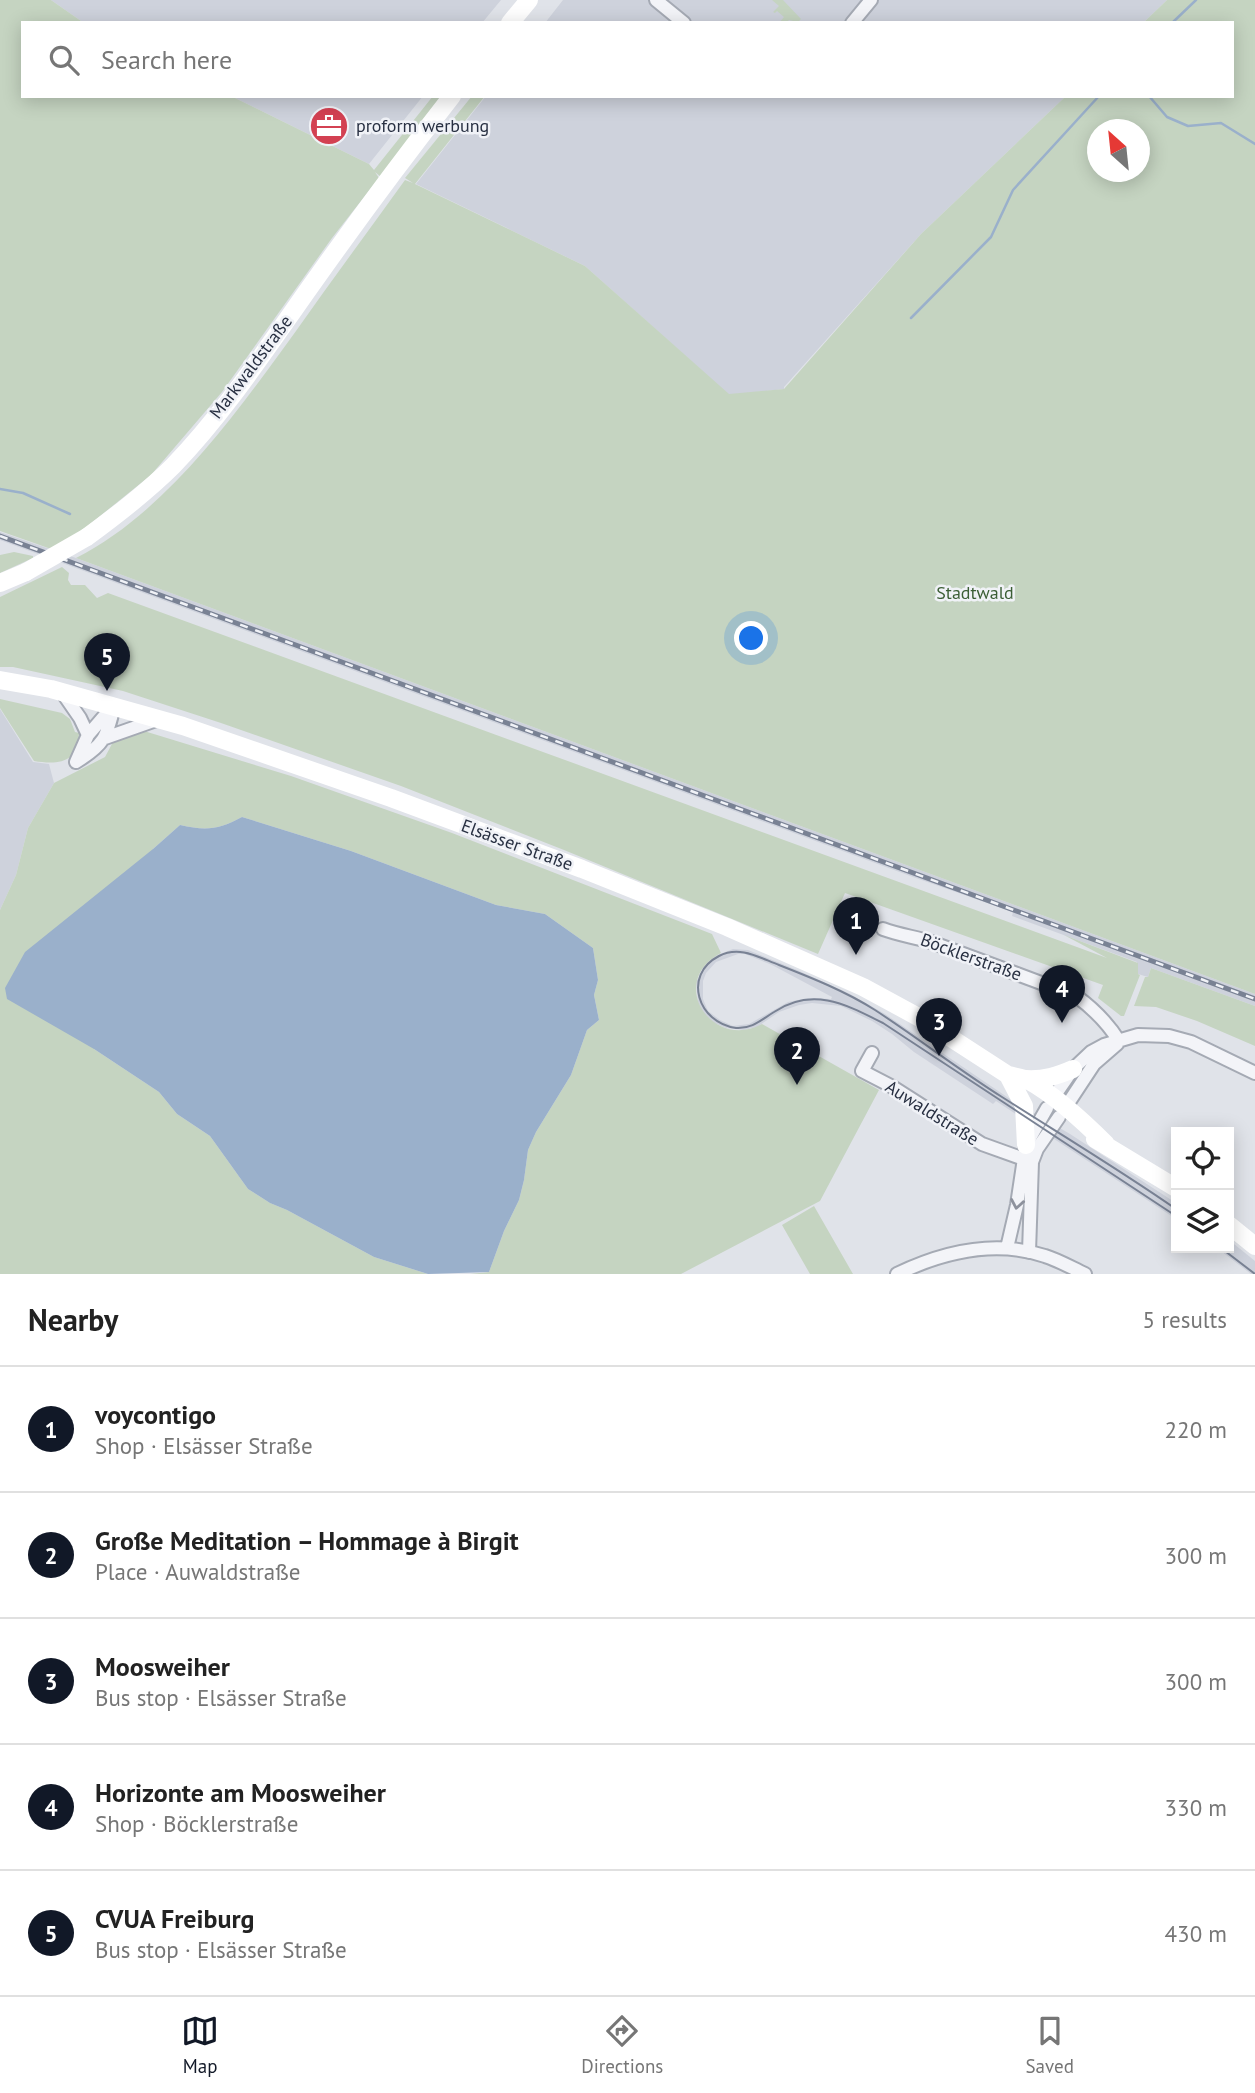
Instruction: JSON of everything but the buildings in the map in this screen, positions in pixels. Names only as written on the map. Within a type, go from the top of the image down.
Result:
[{"type":"main road","points":[[512,21],[529,0]]},
{"type":"main road","name":"Markwaldstraße","points":[[0,583],[26,572],[87,537],[122,512],[174,464],[242,381],[342,241],[450,98]]},
{"type":"main road","name":"Elsässer Straße","points":[[0,680],[36,685],[159,719],[391,798],[582,869],[727,927],[880,996],[936,1028],[1056,1108],[1080,1132],[1106,1144],[1171,1185]]},
{"type":"main road","points":[[1027,1155],[1024,1106],[1016,1080],[1056,1077],[1073,1069]]},
{"type":"main road","points":[[1234,1230],[1255,1246]]},
{"type":"street","points":[[656,0],[682,21]]},
{"type":"street","points":[[854,21],[872,0]]},
{"type":"street","points":[[62,692],[88,735]]},
{"type":"street","points":[[114,705],[88,735],[76,762],[88,755],[105,738],[159,719]]},
{"type":"street","points":[[105,738],[114,705]]},
{"type":"street","name":"Böcklerstraße","points":[[883,929],[931,942],[1076,996],[1093,1008],[1119,1041]]},
{"type":"street","points":[[1027,1155],[1037,1149],[1073,1069],[1082,1059],[1104,1045],[1138,1035],[1169,1036],[1191,1042],[1255,1073]]},
{"type":"street","points":[[1007,1248],[1027,1155],[1056,1108],[1094,1064],[1119,1041]]},
{"type":"street","name":"Auwaldstraße","points":[[872,1053],[862,1071],[891,1086],[982,1144],[1027,1155]]},
{"type":"street","points":[[1027,1155],[1029,1252]]},
{"type":"street","points":[[897,1274],[948,1254],[1007,1248],[1046,1256],[1084,1274]]},
{"type":"shaded area","points":[[51,0],[501,0],[484,21],[81,21]]},
{"type":"shaded area","points":[[563,0],[1167,0],[1145,21],[547,21]]},
{"type":"shaded area","points":[[235,98],[421,98],[369,164]]},
{"type":"shaded area","points":[[484,98],[1064,98],[921,234],[784,389],[729,395],[585,266],[416,184]]},
{"type":"shaded area","points":[[0,532],[1255,994],[1255,1006],[1151,968],[1148,977],[1138,974],[1137,962],[1012,916],[1013,912],[0,540]]},
{"type":"shaded area","points":[[0,709],[33,762],[49,764],[54,783],[28,828],[16,875],[0,910]]},
{"type":"shaded area","points":[[733,949],[748,950],[850,994],[1171,1200],[1171,1216],[996,1101],[993,1104],[872,1021],[841,1006],[812,1003],[799,1005],[779,1012],[757,1027],[744,1030],[726,1028],[714,1023],[703,1013],[698,1002],[696,982],[705,965],[715,956]],"holes":[[[745,954],[772,965],[832,997],[831,999],[808,998],[788,1002],[749,1024],[733,1026],[708,1011],[703,999],[703,981],[716,962]]]},
{"type":"shaded area","points":[[1234,1244],[1255,1261],[1255,1274],[1251,1274],[1224,1253],[1234,1253]]},
{"type":"green space","points":[[0,0],[51,0],[81,21],[21,21],[21,98],[235,98],[369,164],[374,170],[431,98],[441,98],[381,177],[375,172],[379,178],[332,238],[222,392],[151,475],[84,529],[51,549],[0,531]]},
{"type":"green space","points":[[772,0],[783,0],[801,19],[781,21],[784,17],[777,11],[773,12],[779,6]]},
{"type":"green space","name":"Stadtwald","points":[[1167,0],[1255,0],[1255,994],[76,558],[140,515],[198,458],[250,394],[405,180],[413,183],[405,178],[470,98],[483,98],[415,184],[585,266],[729,394],[784,389],[921,234],[1064,98],[1234,98],[1234,21],[1145,21]]},
{"type":"green space","points":[[14,552],[33,558],[0,573],[0,555]]},
{"type":"green space","points":[[62,567],[69,573],[68,580],[71,585],[85,585],[97,598],[108,593],[1107,958],[1064,935],[1138,963],[1140,975],[1124,1016],[1098,998],[1103,985],[845,893],[818,954],[401,786],[123,691],[13,667],[0,667],[0,597]]},
{"type":"green space","points":[[0,699],[62,713],[70,719],[75,732],[79,733],[75,751],[66,760],[59,762],[34,761],[0,708]]},
{"type":"green space","points":[[144,731],[291,776],[452,833],[712,934],[721,953],[705,965],[697,980],[697,995],[702,1010],[713,1021],[727,1028],[744,1030],[762,1024],[879,1090],[820,1201],[681,1274],[470,1274],[489,1272],[519,1200],[528,1150],[571,1075],[587,1030],[599,1020],[594,995],[598,980],[593,948],[545,914],[496,905],[351,851],[242,817],[212,828],[180,825],[153,849],[94,1049],[159,1092],[177,1114],[210,1136],[248,1189],[374,1257],[428,1274],[0,1274],[0,910],[16,875],[28,828],[54,783],[105,757],[113,742]]},
{"type":"green space","points":[[1151,968],[1255,1006],[1255,1046],[1156,1007],[1134,1006]]},
{"type":"green space","points":[[814,1206],[853,1274],[810,1274],[782,1225]]},
{"type":"water","points":[[242,817],[351,851],[496,905],[545,914],[593,948],[598,980],[594,995],[599,1020],[587,1030],[571,1075],[528,1150],[519,1200],[489,1272],[428,1274],[374,1257],[270,1203],[248,1189],[210,1136],[177,1114],[159,1092],[94,1049],[7,999],[5,988],[25,952],[180,825],[212,828]]},
{"type":"waterway","points":[[1174,21],[1196,0]]},
{"type":"waterway","points":[[911,318],[991,237],[1013,190],[1097,98]]},
{"type":"waterway","points":[[1151,98],[1167,117],[1188,126],[1221,123],[1255,144]]},
{"type":"waterway","points":[[0,489],[23,493],[70,514]]},
{"type":"tram line","points":[[1171,1206],[986,1087],[875,1010],[840,991],[742,952],[719,956],[708,964],[701,975],[698,986],[704,1008],[723,1024],[736,1028],[752,1025],[788,1004],[816,999],[843,1005],[883,1023],[1171,1213]]},
{"type":"tram line","points":[[1228,1253],[1255,1274]]},
{"type":"railway","points":[[0,536],[1255,999]]},
{"type":"place","name":"proform werbung","points":[[329,126]]},
{"type":"place","name":"CVUA Freiburg","points":[[107,691]]},
{"type":"place","name":"voycontigo","points":[[856,955]]},
{"type":"place","name":"Horizonte am Moosweiher","points":[[1062,1023]]},
{"type":"place","name":"Moosweiher","points":[[939,1056]]},
{"type":"place","name":"Große Meditation – Hommage à Birgit","points":[[797,1085]]}]
